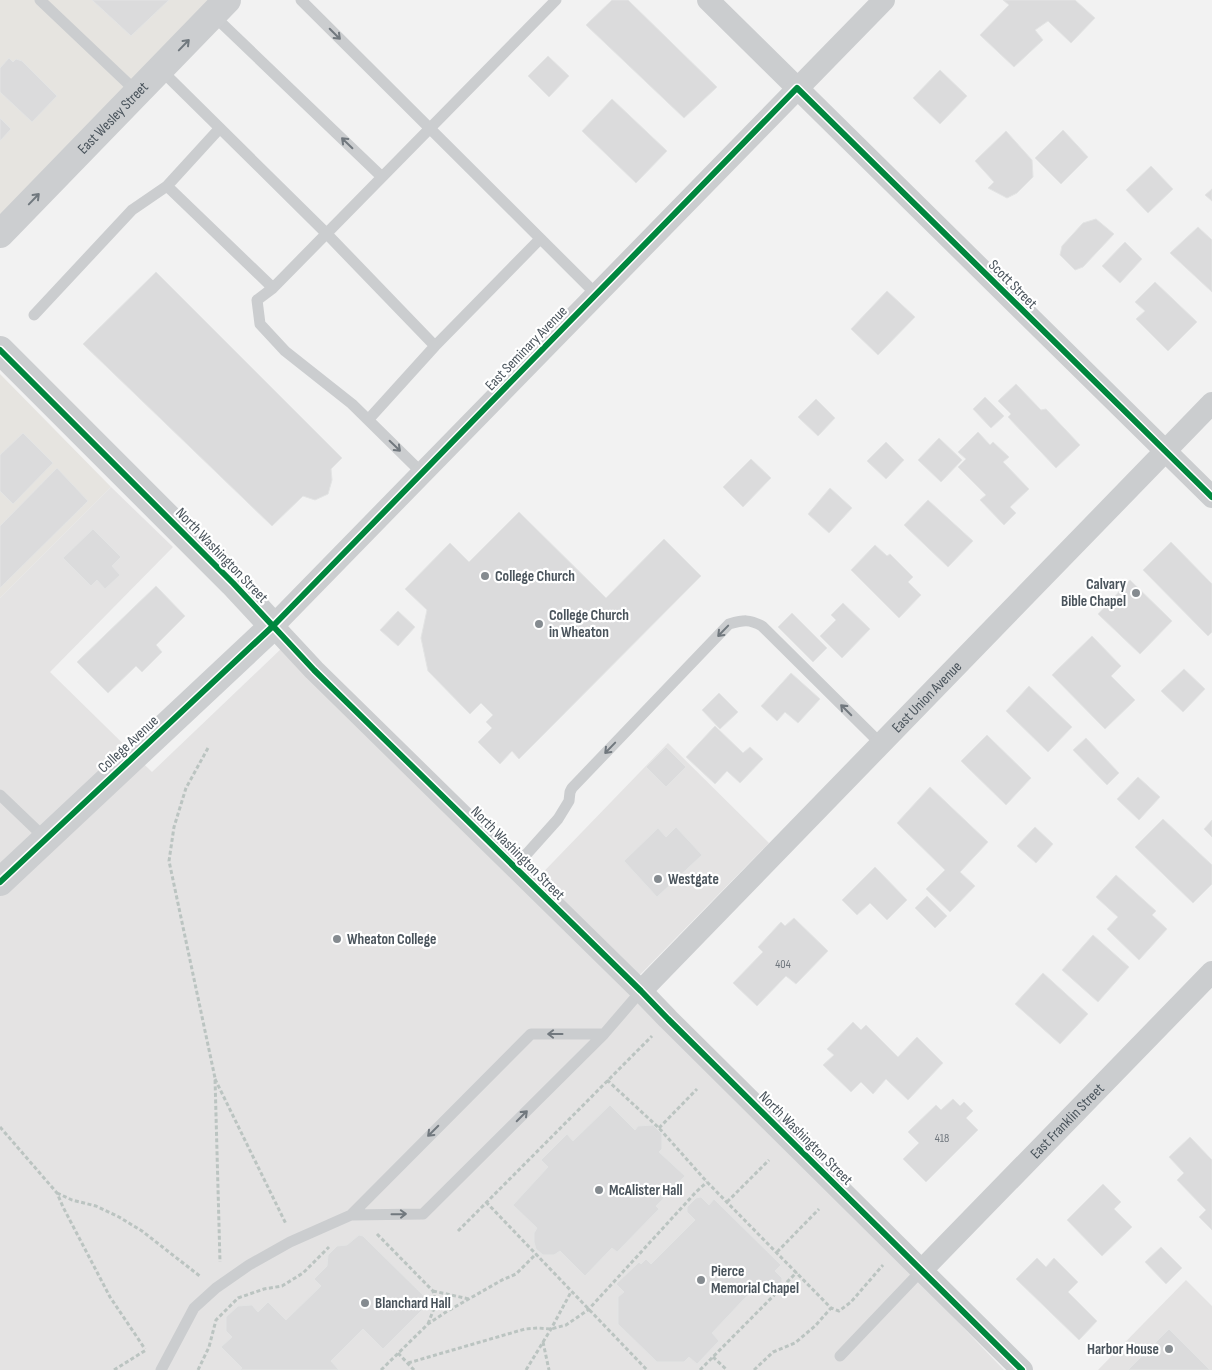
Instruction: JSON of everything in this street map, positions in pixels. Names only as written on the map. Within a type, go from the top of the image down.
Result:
[{"type":"street","name":"Scott Street","points":[[708,0],[1212,497]]},
{"type":"street","name":"East Seminary Avenue","points":[[273,626],[884,0]]},
{"type":"street","name":"East Wesley Street","points":[[0,234],[220,7]]},
{"type":"street","name":"North Washington Street","points":[[0,350],[234,583],[314,670],[641,991],[1022,1370]]},
{"type":"street","name":"East Union Avenue","points":[[641,991],[1212,403]]},
{"type":"street","name":"College Avenue","points":[[0,882],[273,626]]},
{"type":"street","name":"East Franklin Street","points":[[922,1270],[1212,972]]},
{"type":"lane","points":[[40,0],[138,93]]},
{"type":"lane","points":[[301,0],[596,294]]},
{"type":"lane","points":[[422,473],[352,404],[285,351],[260,324],[257,300],[273,288],[556,0]]},
{"type":"lane","points":[[220,7],[382,177]]},
{"type":"lane","points":[[160,69],[326,233],[435,346]]},
{"type":"lane","points":[[34,315],[132,210],[167,186],[220,128]]},
{"type":"lane","points":[[167,186],[273,288]]},
{"type":"lane","points":[[368,420],[435,346],[540,239]]},
{"type":"lane","points":[[515,867],[558,819],[569,800],[572,788],[729,624],[743,620],[753,621],[762,626],[881,744]]},
{"type":"lane","points":[[0,795],[46,838]]},
{"type":"lane","points":[[351,1215],[424,1214],[604,1034],[641,991]]},
{"type":"lane","points":[[161,1370],[194,1308],[218,1286],[249,1265],[294,1240],[351,1215],[531,1034],[604,1034]]},
{"type":"lane","points":[[840,1356],[922,1270]]},
{"type":"path","points":[[208,748],[186,788],[174,827],[169,861],[214,1078],[218,1286]]},
{"type":"path","points":[[458,1231],[658,1030]]},
{"type":"path","points":[[214,1078],[294,1240]]},
{"type":"path","points":[[608,1080],[659,1128],[707,1182],[831,1308],[839,1311],[851,1302],[899,1248]]},
{"type":"path","points":[[659,1128],[697,1089]]},
{"type":"path","points":[[0,1127],[57,1192],[110,1298],[145,1349],[169,1354]]},
{"type":"path","points":[[727,1202],[769,1160]]},
{"type":"path","points":[[408,1363],[525,1329],[551,1330],[566,1325],[588,1310],[707,1182]]},
{"type":"path","points":[[57,1192],[72,1200],[96,1206],[120,1217],[218,1286]]},
{"type":"path","points":[[486,1202],[647,1370]]},
{"type":"path","points":[[777,1252],[819,1209]]},
{"type":"path","points":[[375,1232],[433,1291],[436,1304],[428,1324]]},
{"type":"path","points":[[198,1370],[209,1347],[216,1320],[238,1298],[264,1289],[282,1286],[303,1273],[332,1244]]},
{"type":"path","points":[[381,1370],[428,1324],[502,1280],[516,1274],[536,1254]]},
{"type":"path","points":[[700,1370],[797,1272]]},
{"type":"path","points":[[433,1291],[470,1299]]},
{"type":"path","points":[[526,1370],[572,1292]]},
{"type":"path","points":[[754,1370],[773,1352],[795,1344],[831,1308]]},
{"type":"path","points":[[543,1341],[550,1370]]},
{"type":"path","points":[[114,1370],[145,1349]]},
{"type":"path","points":[[398,1353],[412,1369]]},
{"type":"path","points":[[713,1357],[727,1370]]},
{"type":"shaded area","points":[[0,0],[213,0],[0,219]]},
{"type":"shaded area","points":[[0,374],[111,487],[0,598]]},
{"type":"shaded area","name":"Wheaton College","points":[[111,487],[173,547],[50,672],[152,772],[283,647],[526,890],[668,743],[769,843],[626,989],[929,1292],[1004,1370],[0,1370],[0,598]]},
{"type":"shaded area","points":[[1186,1280],[1212,1306],[1212,1370],[1098,1370]]},
{"type":"building","points":[[92,0],[169,0],[131,36]]},
{"type":"building","points":[[612,0],[628,0],[717,87],[684,118],[586,25]]},
{"type":"building","points":[[1003,0],[1075,0],[1095,18],[1071,43],[1048,21],[1035,30],[1043,40],[1014,67],[980,35],[1009,5]]},
{"type":"building","points":[[548,56],[569,76],[549,97],[528,76]]},
{"type":"building","points":[[9,58],[13,62],[16,59],[22,61],[57,96],[32,122],[0,92],[0,68]]},
{"type":"building","points":[[940,70],[967,96],[940,124],[913,98]]},
{"type":"building","points":[[612,99],[667,151],[636,183],[582,131]]},
{"type":"building","points":[[0,118],[11,129],[0,141]]},
{"type":"building","points":[[1063,130],[1088,157],[1061,184],[1035,158]]},
{"type":"building","points":[[1006,131],[1032,160],[1033,177],[1017,193],[1007,198],[988,188],[994,182],[975,161]]},
{"type":"building","points":[[1151,166],[1173,189],[1148,213],[1126,190]]},
{"type":"building","points":[[1212,189],[1212,201],[1205,195]]},
{"type":"building","points":[[1096,219],[1114,234],[1083,267],[1075,270],[1060,255],[1062,246],[1083,223]]},
{"type":"building","points":[[1198,227],[1212,240],[1212,292],[1170,253]]},
{"type":"building","points":[[1125,242],[1142,259],[1120,283],[1102,266]]},
{"type":"building","points":[[156,272],[342,458],[331,469],[332,480],[328,494],[315,500],[303,496],[272,526],[83,344]]},
{"type":"building","points":[[1155,282],[1197,322],[1168,351],[1136,319],[1145,311],[1135,302]]},
{"type":"building","points":[[887,291],[915,317],[878,355],[851,329]]},
{"type":"building","points":[[1016,384],[1041,410],[1046,409],[1080,445],[1056,468],[1008,417],[1011,414],[998,401]]},
{"type":"building","points":[[985,397],[1004,416],[991,428],[973,409]]},
{"type":"building","points":[[816,399],[835,418],[818,436],[798,417]]},
{"type":"building","points":[[978,432],[990,445],[993,442],[1009,457],[1003,462],[1029,489],[1010,507],[1016,513],[1004,525],[980,500],[986,495],[958,467],[966,459],[958,452]]},
{"type":"building","points":[[23,433],[53,463],[13,504],[0,491],[0,455]]},
{"type":"building","points":[[939,438],[962,460],[941,482],[918,460]]},
{"type":"building","points":[[886,442],[904,460],[886,479],[867,461]]},
{"type":"building","points":[[751,459],[771,478],[743,507],[723,487]]},
{"type":"building","points":[[57,468],[88,501],[0,588],[0,526]]},
{"type":"building","points":[[830,488],[852,508],[829,533],[808,514]]},
{"type":"building","points":[[928,500],[973,541],[948,567],[904,525]]},
{"type":"building","name":"College Church in Wheaton","points":[[519,512],[606,598],[664,539],[701,576],[519,759],[512,751],[500,764],[478,742],[492,728],[486,722],[493,715],[481,703],[470,714],[428,671],[421,638],[427,610],[405,589],[450,543],[469,562]]},
{"type":"building","points":[[93,529],[121,557],[112,566],[120,575],[105,589],[97,580],[91,586],[63,558]]},
{"type":"building","points":[[1171,542],[1212,584],[1212,632],[1208,636],[1143,570]]},
{"type":"building","points":[[875,545],[887,556],[890,554],[913,577],[908,582],[921,595],[899,618],[851,570]]},
{"type":"building","points":[[1130,580],[1172,621],[1140,654],[1098,614]]},
{"type":"building","points":[[156,586],[185,616],[156,645],[162,652],[142,672],[136,666],[108,693],[77,662]]},
{"type":"building","points":[[843,603],[870,629],[842,658],[820,636],[836,620],[831,615]]},
{"type":"building","points":[[398,611],[415,627],[398,646],[380,630]]},
{"type":"building","points":[[792,613],[827,648],[813,662],[778,627]]},
{"type":"building","points":[[1092,636],[1121,666],[1111,676],[1135,700],[1105,729],[1052,675]]},
{"type":"building","points":[[1184,669],[1205,689],[1183,712],[1161,691]]},
{"type":"building","points":[[791,673],[820,699],[798,723],[785,712],[777,721],[761,706]]},
{"type":"building","points":[[1029,686],[1072,727],[1048,752],[1006,711]]},
{"type":"building","points":[[719,693],[738,712],[720,729],[702,710]]},
{"type":"building","points":[[715,726],[743,753],[750,747],[763,759],[740,783],[727,771],[715,784],[686,757]]},
{"type":"building","points":[[987,735],[1031,778],[1006,805],[961,761]]},
{"type":"building","points":[[1086,738],[1119,773],[1107,785],[1073,750]]},
{"type":"building","points":[[666,747],[686,767],[666,787],[646,767]]},
{"type":"building","points":[[1138,777],[1160,797],[1139,820],[1117,799]]},
{"type":"building","points":[[930,787],[988,842],[960,872],[975,886],[950,912],[926,889],[945,870],[897,823]]},
{"type":"building","points":[[1163,819],[1212,865],[1212,884],[1193,903],[1135,847]]},
{"type":"building","points":[[1212,820],[1212,837],[1204,829]]},
{"type":"building","name":"Westgate","points":[[676,827],[702,855],[657,897],[624,861],[658,828],[666,837]]},
{"type":"building","points":[[1035,827],[1053,844],[1036,863],[1017,846]]},
{"type":"building","points":[[875,867],[907,900],[887,920],[870,903],[857,915],[842,900]]},
{"type":"building","points":[[1116,875],[1156,911],[1152,915],[1167,929],[1139,960],[1107,929],[1118,917],[1096,897]]},
{"type":"building","points":[[927,896],[947,916],[935,928],[915,908]]},
{"type":"building","points":[[794,918],[828,951],[796,984],[786,976],[757,1006],[733,983],[763,952],[758,947],[781,922],[785,926]]},
{"type":"building","points":[[1093,935],[1129,967],[1098,1002],[1062,970]]},
{"type":"building","points":[[1043,973],[1088,1014],[1060,1044],[1015,1004]]},
{"type":"building","points":[[853,1022],[861,1030],[866,1025],[898,1057],[917,1037],[943,1063],[908,1100],[886,1079],[873,1094],[861,1082],[851,1092],[823,1065],[834,1055],[827,1049]]},
{"type":"building","points":[[953,1099],[960,1106],[964,1102],[973,1111],[966,1118],[978,1130],[926,1182],[903,1159],[919,1143],[908,1132],[936,1105],[941,1110]]},
{"type":"building","name":"McAlister Hall","points":[[610,1105],[635,1130],[638,1126],[653,1125],[662,1134],[662,1149],[659,1152],[685,1176],[656,1206],[659,1209],[617,1252],[612,1248],[585,1276],[560,1251],[554,1255],[543,1255],[536,1249],[534,1233],[537,1228],[513,1205],[548,1167],[541,1160],[567,1134],[573,1141]]},
{"type":"building","points":[[1190,1137],[1212,1160],[1212,1230],[1199,1217],[1206,1210],[1177,1180],[1184,1173],[1169,1157]]},
{"type":"building","points":[[1103,1184],[1121,1202],[1114,1209],[1132,1227],[1102,1256],[1067,1220]]},
{"type":"building","name":"Pierce Memorial Chapel","points":[[701,1197],[709,1205],[714,1199],[781,1265],[775,1271],[782,1278],[782,1282],[773,1291],[769,1291],[760,1282],[712,1333],[719,1341],[697,1364],[689,1357],[684,1362],[657,1362],[618,1324],[618,1297],[624,1292],[616,1284],[639,1262],[641,1264],[646,1259],[651,1264],[695,1220],[687,1212],[687,1207],[696,1198]]},
{"type":"building","name":"Blanchard Hall","points":[[359,1235],[363,1236],[430,1302],[383,1349],[363,1329],[331,1361],[339,1370],[240,1370],[242,1368],[221,1347],[232,1337],[226,1331],[226,1317],[238,1306],[252,1305],[258,1312],[268,1302],[286,1320],[321,1286],[314,1279],[327,1266],[328,1255],[337,1246],[347,1245]]},
{"type":"building","points":[[1161,1247],[1182,1268],[1166,1284],[1145,1262]]},
{"type":"building","points":[[1037,1258],[1046,1267],[1054,1258],[1078,1282],[1068,1292],[1097,1321],[1079,1340],[1016,1279]]},
{"type":"building","name":"Harbor House","points":[[1169,1329],[1210,1370],[1128,1370]]},
{"type":"cycle path","points":[[0,882],[273,626],[797,88],[1212,497]]},
{"type":"cycle path","points":[[0,350],[233,583],[314,670],[641,991],[1022,1370]]},
{"type":"place","name":"College Church","points":[[485,576]]},
{"type":"place","name":"Calvary Bible Chapel","points":[[1136,593]]},
{"type":"place","name":"College Church in Wheaton","points":[[539,624]]},
{"type":"place","name":"Westgate","points":[[658,879]]},
{"type":"place","name":"Wheaton College","points":[[337,939]]},
{"type":"place","name":"McAlister Hall","points":[[599,1190]]},
{"type":"place","name":"Pierce Memorial Chapel","points":[[701,1280]]},
{"type":"place","name":"Blanchard Hall","points":[[365,1303]]},
{"type":"place","name":"Harbor House","points":[[1169,1349]]}]
